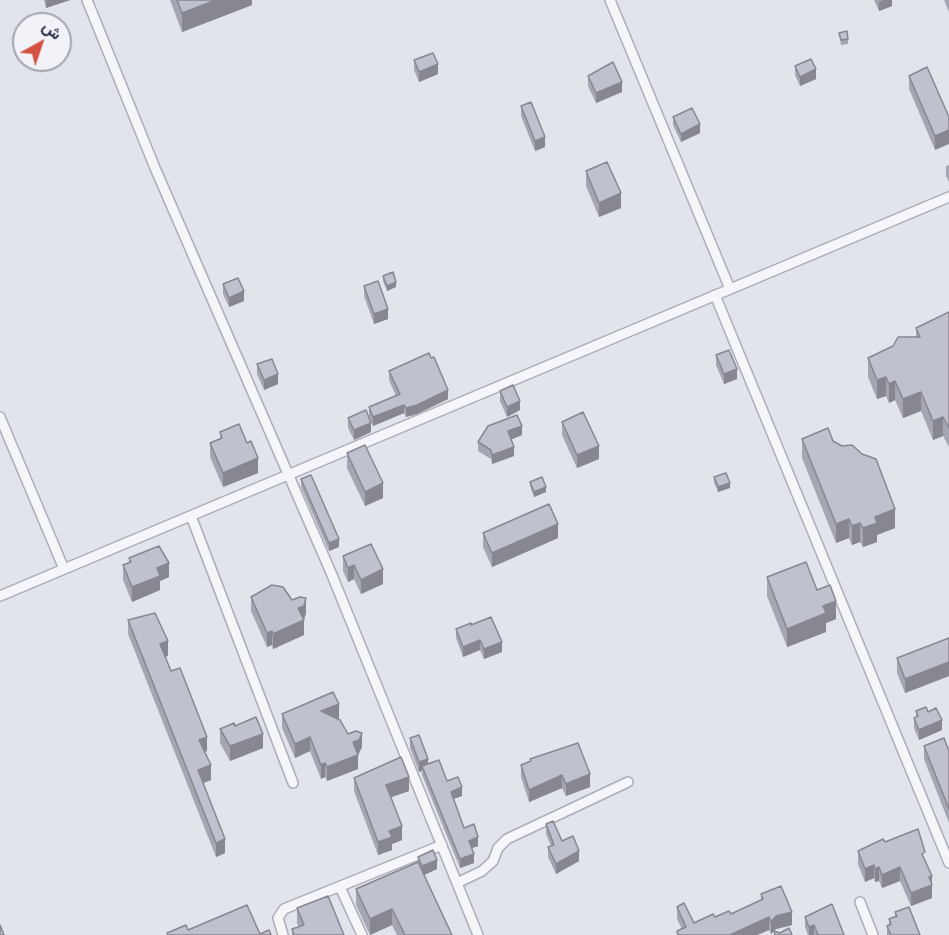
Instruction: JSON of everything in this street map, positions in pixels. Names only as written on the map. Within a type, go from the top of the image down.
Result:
[{"type":"street","points":[[87,0],[155,168],[332,575],[478,935]]},
{"type":"street","points":[[610,0],[730,289]]},
{"type":"street","points":[[0,596],[949,197]]},
{"type":"street","points":[[715,295],[949,863]]},
{"type":"street","points":[[0,417],[64,569]]},
{"type":"street","points":[[191,516],[293,783]]},
{"type":"street","points":[[458,882],[482,870],[492,861],[498,848],[507,839],[628,782]]},
{"type":"street","points":[[283,935],[278,918],[280,911],[442,845]]},
{"type":"street","points":[[340,887],[362,935]]},
{"type":"street","points":[[860,902],[873,935]]},
{"type":"building","points":[[177,0],[216,0],[182,13]]},
{"type":"building","points":[[847,31],[848,39],[841,40],[839,33]]},
{"type":"building","points":[[433,53],[438,64],[419,72],[414,60]]},
{"type":"building","points":[[811,59],[816,69],[800,77],[795,66]]},
{"type":"building","points":[[613,62],[622,82],[596,93],[588,76]]},
{"type":"building","points":[[927,67],[949,117],[949,130],[935,136],[909,76]]},
{"type":"building","points":[[531,102],[545,137],[535,141],[521,106]]},
{"type":"building","points":[[692,108],[700,124],[681,134],[673,117]]},
{"type":"building","points":[[607,162],[621,193],[599,203],[586,171]]},
{"type":"building","points":[[393,272],[396,282],[387,286],[383,276]]},
{"type":"building","points":[[238,278],[244,291],[229,298],[223,284]]},
{"type":"building","points":[[378,281],[388,309],[374,314],[364,286]]},
{"type":"building","points":[[949,312],[949,428],[943,417],[933,421],[921,392],[903,399],[895,381],[889,384],[886,377],[877,380],[868,358],[893,346],[898,337],[920,337],[916,328]]},
{"type":"building","points":[[729,350],[737,369],[724,374],[716,355]]},
{"type":"building","points":[[429,353],[431,358],[434,357],[448,390],[417,405],[406,408],[404,405],[373,417],[369,407],[400,394],[389,371]]},
{"type":"building","points":[[272,359],[278,374],[264,380],[257,364]]},
{"type":"building","points":[[513,385],[520,401],[507,407],[500,391]]},
{"type":"building","points":[[366,410],[371,423],[354,430],[348,418]]},
{"type":"building","points":[[583,412],[599,446],[577,455],[562,422]]},
{"type":"building","points":[[517,415],[522,426],[508,431],[514,447],[492,455],[491,450],[478,442],[488,426]]},
{"type":"building","points":[[239,424],[247,443],[251,441],[258,458],[223,473],[210,443],[222,438],[220,432]]},
{"type":"building","points":[[828,428],[833,441],[842,446],[852,445],[862,454],[876,459],[895,509],[875,517],[877,523],[863,528],[860,523],[852,526],[849,519],[836,524],[802,439]]},
{"type":"building","points":[[365,445],[383,483],[365,492],[347,453]]},
{"type":"building","points":[[726,473],[730,483],[718,487],[714,477]]},
{"type":"building","points":[[311,475],[339,539],[329,543],[301,479]]},
{"type":"building","points":[[542,477],[546,487],[534,492],[530,482]]},
{"type":"building","points":[[549,504],[558,524],[492,553],[483,533]]},
{"type":"building","points":[[371,544],[383,569],[361,580],[354,565],[348,568],[343,556]]},
{"type":"building","points":[[159,546],[169,563],[157,568],[160,576],[132,587],[123,565],[131,562],[129,558]]},
{"type":"building","points":[[806,562],[817,590],[830,585],[836,601],[823,606],[826,613],[787,629],[767,577]]},
{"type":"building","points":[[272,585],[283,587],[292,600],[300,597],[306,598],[304,606],[298,608],[304,620],[273,634],[272,631],[267,633],[251,597]]},
{"type":"building","points":[[155,613],[168,641],[160,644],[171,671],[180,668],[207,737],[199,740],[211,765],[198,770],[225,839],[216,843],[128,620]]},
{"type":"building","points":[[491,617],[502,642],[484,649],[480,640],[463,647],[456,629]]},
{"type":"building","points":[[949,638],[949,662],[905,679],[897,658]]},
{"type":"building","points":[[333,692],[339,704],[321,711],[340,720],[348,734],[356,731],[362,733],[359,740],[353,742],[358,755],[327,767],[325,763],[321,765],[310,737],[295,744],[282,714]]},
{"type":"building","points":[[926,707],[928,712],[936,708],[942,720],[919,730],[914,718],[918,716],[916,711]]},
{"type":"building","points":[[256,717],[263,734],[230,746],[220,729],[234,723],[235,726]]},
{"type":"building","points":[[419,735],[428,759],[419,762],[410,738]]},
{"type":"building","points":[[944,738],[949,751],[949,809],[924,746]]},
{"type":"building","points":[[578,743],[590,774],[566,784],[562,775],[529,790],[521,765],[531,761],[530,759]]},
{"type":"building","points":[[401,757],[409,777],[386,785],[402,826],[389,831],[392,837],[378,842],[354,778]]},
{"type":"building","points":[[439,760],[447,781],[458,777],[462,787],[451,792],[464,828],[474,824],[478,837],[469,841],[474,854],[460,859],[422,766]]},
{"type":"building","points":[[553,821],[562,841],[573,836],[579,851],[556,864],[548,847],[554,845],[546,824]]},
{"type":"building","points":[[918,829],[925,852],[922,854],[932,876],[929,877],[932,885],[911,893],[900,867],[882,875],[879,867],[875,869],[874,865],[865,869],[858,851],[883,839],[885,842]]},
{"type":"building","points":[[433,850],[437,860],[422,866],[418,857]]},
{"type":"building","points":[[418,862],[452,935],[405,935],[392,909],[370,919],[356,889]]},
{"type":"building","points":[[781,886],[792,912],[776,916],[771,922],[769,917],[730,935],[678,935],[677,931],[686,927],[677,907],[684,903],[694,923],[713,914],[715,917],[729,911],[731,914],[763,899],[761,894]]},
{"type":"building","points":[[328,896],[344,935],[294,935],[292,929],[304,925],[297,908]]},
{"type":"building","points":[[832,904],[844,935],[818,935],[814,925],[809,927],[805,917]]},
{"type":"building","points":[[247,905],[260,934],[269,930],[271,935],[168,935],[167,933],[186,925],[188,930]]},
{"type":"building","points":[[909,907],[920,935],[891,935],[887,926],[891,924],[889,919],[897,916],[895,912]]},
{"type":"building","points":[[789,928],[792,935],[775,935],[774,931],[780,933]]}]
